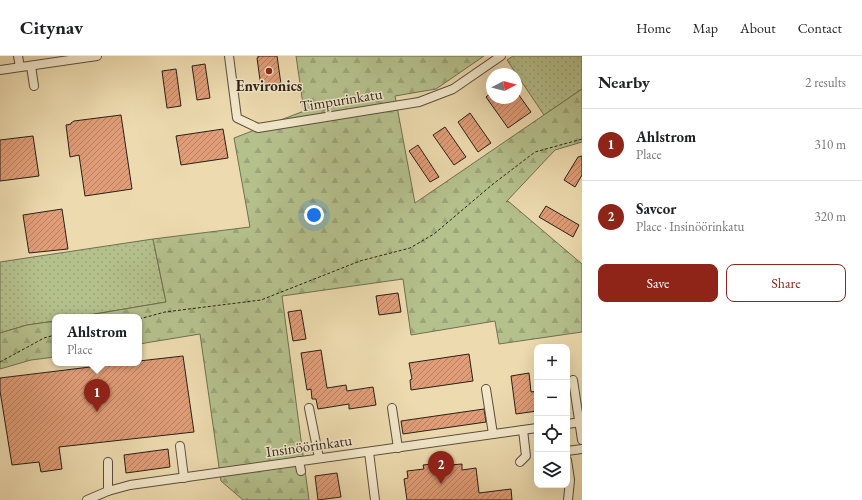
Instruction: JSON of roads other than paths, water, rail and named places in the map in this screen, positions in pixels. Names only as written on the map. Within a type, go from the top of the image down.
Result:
[{"type":"street","points":[[18,56],[20,67]]},
{"type":"street","points":[[0,70],[97,56]]},
{"type":"street","name":"Timpurinkatu","points":[[229,56],[237,118],[258,128],[419,102],[453,89],[501,56]]},
{"type":"street","points":[[32,66],[34,86]]},
{"type":"street","points":[[573,380],[581,422],[582,440]]},
{"type":"street","points":[[486,390],[493,434]]},
{"type":"street","points":[[309,408],[319,458]]},
{"type":"street","points":[[392,408],[398,448]]},
{"type":"street","points":[[570,424],[581,422]]},
{"type":"street","name":"Insinöörinkatu","points":[[87,500],[108,491],[130,485],[534,428]]},
{"type":"street","points":[[520,462],[526,456],[523,430]]},
{"type":"street","points":[[180,446],[184,478]]},
{"type":"street","points":[[570,451],[582,449]]},
{"type":"street","points":[[369,452],[375,500]]},
{"type":"street","points":[[299,461],[301,471]]},
{"type":"street","points":[[108,462],[108,491]]},
{"type":"street","points":[[568,500],[569,488]]},
{"type":"place","name":"Environics","points":[[269,71]]},
{"type":"place","name":"Ahlstrom","points":[[97,412]]},
{"type":"place","name":"Savcor","points":[[441,484]]}]
